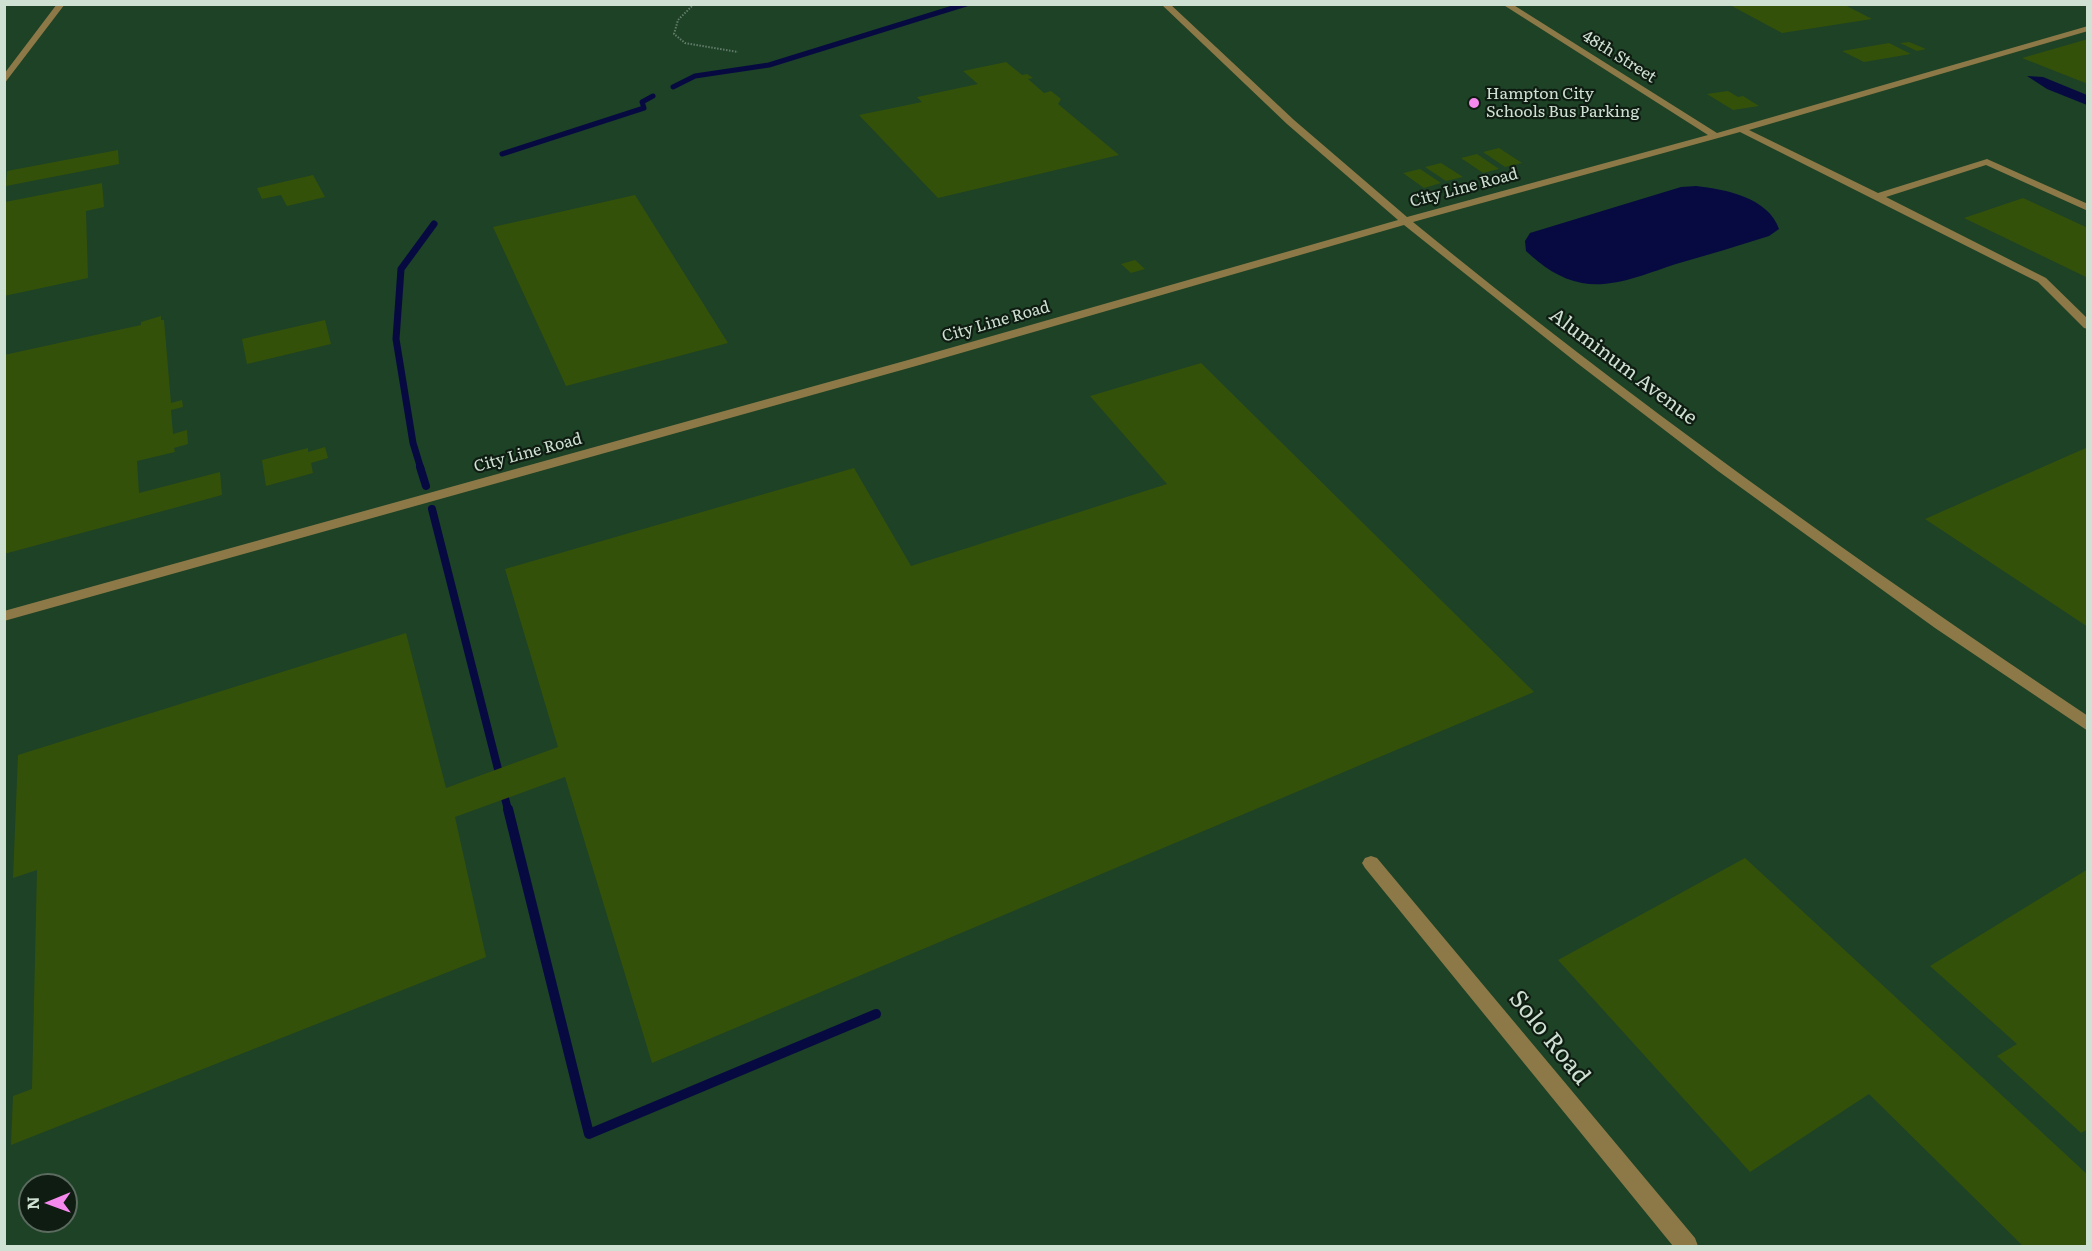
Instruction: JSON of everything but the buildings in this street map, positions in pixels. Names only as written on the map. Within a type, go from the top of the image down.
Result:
[{"type":"street","points":[[4,81],[61,4]]},
{"type":"street","name":"Aluminum Avenue","points":[[1165,4],[1228,68],[1405,221],[1596,373],[1829,545],[2088,724]]},
{"type":"street","name":"48th Street","points":[[1506,4],[1716,136]]},
{"type":"street","name":"City Line Road","points":[[4,616],[902,366],[1405,221],[1741,129],[2088,28]]},
{"type":"street","points":[[1741,129],[2042,280],[2088,326]]},
{"type":"street","points":[[1877,196],[1987,162],[2088,208]]},
{"type":"street","name":"Solo Road","points":[[1371,863],[1687,1246]]},
{"type":"path","points":[[694,4],[681,15],[675,25],[674,34],[685,43],[738,52]]},
{"type":"shaded area","points":[[5,5],[2087,5],[2087,1246],[5,1246]]},
{"type":"shaded area","points":[[2027,76],[2043,77],[2087,95],[2087,105],[2047,89]]},
{"type":"shaded area","points":[[1696,186],[1745,197],[1766,210],[1774,218],[1779,229],[1757,240],[1630,279],[1605,284],[1582,283],[1566,278],[1545,267],[1526,251],[1525,241],[1530,233],[1681,187]]},
{"type":"waterway","points":[[673,87],[695,76],[769,65],[966,4]]},
{"type":"waterway","points":[[502,154],[644,108],[642,102],[653,96]]},
{"type":"waterway","points":[[421,469],[413,443],[396,339],[401,269],[434,224]]},
{"type":"waterway","points":[[420,467],[426,486]]},
{"type":"waterway","points":[[432,509],[500,777]]},
{"type":"waterway","points":[[503,790],[508,810]]},
{"type":"waterway","points":[[508,809],[589,1134],[876,1014]]},
{"type":"place","name":"Hampton City Schools Bus Parking","points":[[1474,103]]}]
